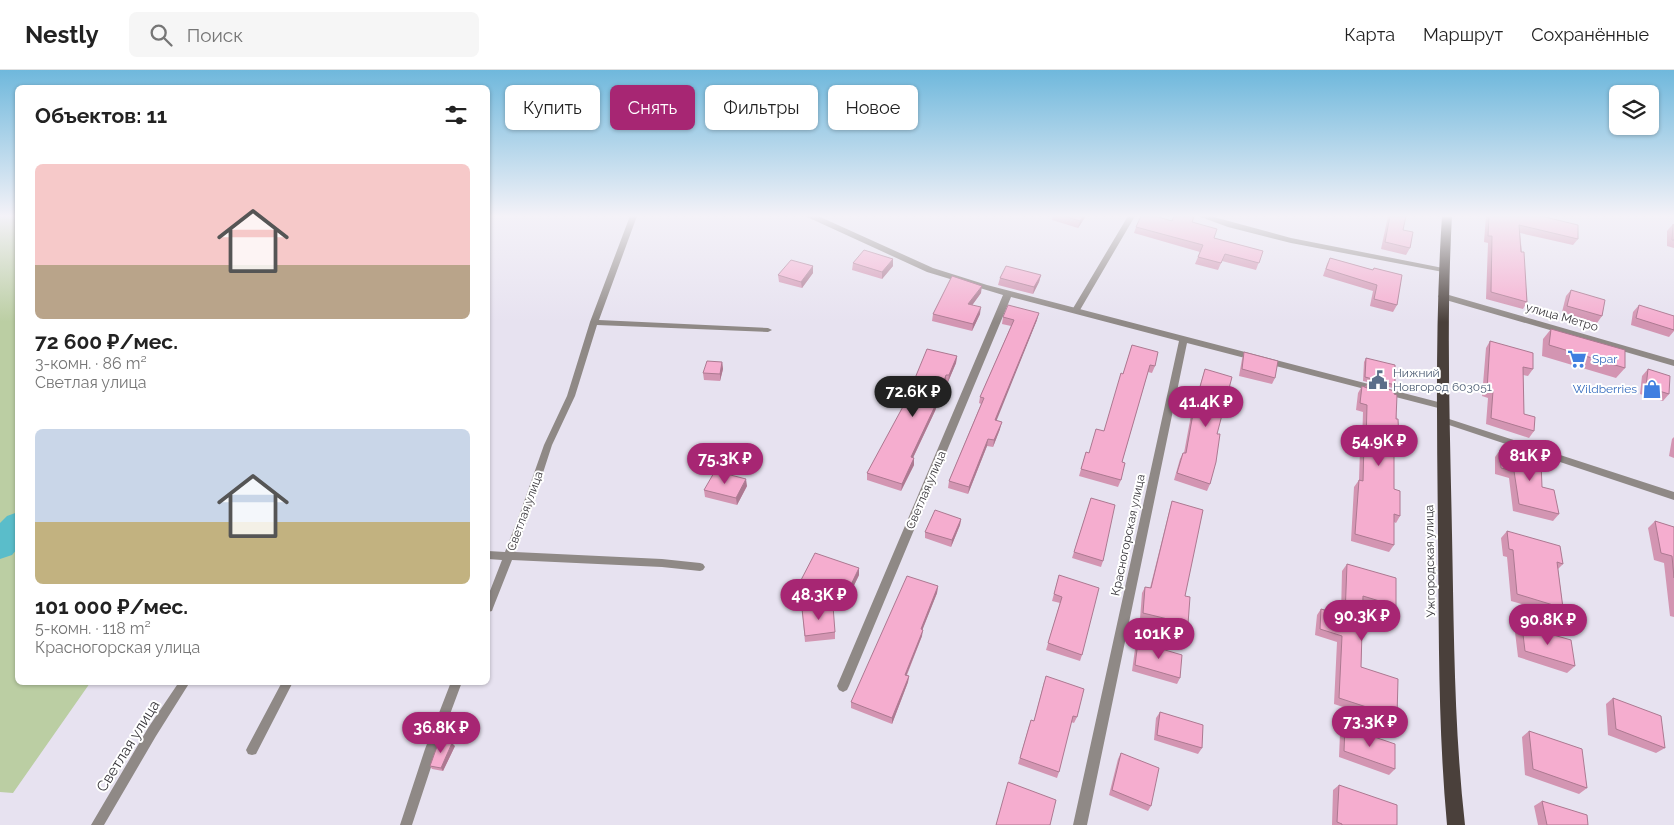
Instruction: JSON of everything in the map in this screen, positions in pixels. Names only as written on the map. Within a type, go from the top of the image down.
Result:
[{"type":"main road","name":"Ужгородская улица","points":[[1444,251],[1442,296],[1442,413],[1448,697],[1456,825]]},
{"type":"street","points":[[888,251],[930,270],[1008,293],[1184,338],[1442,413]]},
{"type":"street","points":[[1341,251],[1443,270]]},
{"type":"street","name":"Светлая улица","points":[[843,686],[1008,293]]},
{"type":"street","name":"улица Метро","points":[[1442,296],[1674,363]]},
{"type":"street","name":"Красногорская улица","points":[[1080,825],[1184,338]]},
{"type":"lane","name":"Светлая улица","points":[[490,603],[525,513],[548,445],[571,396],[594,322],[621,251]]},
{"type":"lane","points":[[1076,310],[1111,251]]},
{"type":"lane","points":[[594,322],[768,330]]},
{"type":"lane","points":[[1442,413],[1674,496]]},
{"type":"lane","points":[[490,556],[662,563],[700,567]]},
{"type":"lane","name":"Светлая улица","points":[[97,825],[152,732],[183,685]]},
{"type":"lane","points":[[252,750],[286,685]]},
{"type":"lane","points":[[406,825],[431,749],[457,685]]},
{"type":"green space","points":[[0,251],[15,251],[15,685],[89,685],[13,793],[0,792]]},
{"type":"building","points":[[863,251],[893,259],[882,272],[853,263]]},
{"type":"building","points":[[1200,251],[1263,251],[1259,263],[1225,254],[1221,263],[1198,257]]},
{"type":"building","points":[[1492,251],[1524,252],[1527,302],[1491,292]]},
{"type":"building","points":[[1330,258],[1373,270],[1374,268],[1402,275],[1397,305],[1374,299],[1377,285],[1326,269]]},
{"type":"building","points":[[791,260],[813,266],[801,282],[778,275]]},
{"type":"building","points":[[1006,266],[1041,275],[1034,287],[1000,278]]},
{"type":"building","points":[[952,276],[982,286],[968,304],[981,307],[973,324],[933,314]]},
{"type":"building","points":[[1571,290],[1605,300],[1602,316],[1567,306]]},
{"type":"building","points":[[1008,305],[1039,313],[995,420],[1002,422],[994,440],[988,439],[969,487],[949,481],[984,398],[980,397],[1014,320],[1003,317]]},
{"type":"building","points":[[1639,305],[1674,316],[1674,330],[1636,318]]},
{"type":"building","points":[[1551,329],[1625,350],[1625,368],[1549,345]]},
{"type":"building","points":[[1490,341],[1533,353],[1533,369],[1523,367],[1524,414],[1535,417],[1534,431],[1491,418],[1493,391],[1487,390]]},
{"type":"building","points":[[1132,345],[1158,352],[1155,366],[1150,365],[1122,462],[1125,463],[1121,480],[1081,469],[1086,452],[1089,453],[1096,429],[1104,431],[1121,373],[1123,374]]},
{"type":"building","points":[[927,349],[957,356],[949,375],[946,375],[936,404],[911,457],[914,458],[902,484],[867,473],[906,401],[902,401],[910,382],[913,383]]},
{"type":"building","points":[[1244,352],[1278,361],[1275,378],[1242,369]]},
{"type":"building","points":[[1366,358],[1395,365],[1395,385],[1365,377]]},
{"type":"building","points":[[707,361],[722,362],[720,374],[703,373]]},
{"type":"building","points":[[1205,369],[1232,377],[1217,434],[1220,434],[1216,462],[1210,484],[1177,473],[1183,453],[1186,453],[1194,408]]},
{"type":"building","points":[[1648,369],[1670,376],[1669,394],[1646,387]]},
{"type":"building","points":[[1367,384],[1395,391],[1394,394],[1397,395],[1396,419],[1398,419],[1399,440],[1394,439],[1394,489],[1400,491],[1400,516],[1394,514],[1394,545],[1355,534],[1359,480],[1363,481],[1364,442],[1366,442],[1367,405],[1360,403],[1362,386],[1367,388]]},
{"type":"building","points":[[1500,450],[1541,462],[1542,487],[1554,490],[1559,514],[1519,504],[1514,471],[1501,468]]},
{"type":"building","points":[[715,471],[746,479],[736,498],[704,490]]},
{"type":"building","points":[[1091,498],[1115,505],[1103,561],[1074,552]]},
{"type":"building","points":[[1172,501],[1203,510],[1185,596],[1190,597],[1188,624],[1143,613],[1145,587],[1151,588]]},
{"type":"building","points":[[935,510],[961,519],[952,540],[925,532]]},
{"type":"building","points":[[1655,521],[1674,527],[1674,578],[1672,556],[1661,553]]},
{"type":"building","points":[[1507,531],[1560,546],[1563,564],[1557,562],[1563,608],[1517,594],[1513,550],[1509,549]]},
{"type":"building","points":[[815,553],[859,568],[845,597],[800,582]]},
{"type":"building","points":[[1347,564],[1396,578],[1396,606],[1363,596],[1361,667],[1398,679],[1397,717],[1339,698],[1342,636],[1320,629],[1321,609],[1345,616]]},
{"type":"building","points":[[1059,575],[1099,588],[1082,655],[1048,643],[1062,597],[1054,594]]},
{"type":"building","points":[[907,576],[938,586],[905,675],[909,676],[892,718],[851,702]]},
{"type":"building","points":[[833,606],[835,632],[805,636],[802,609]]},
{"type":"building","points":[[1522,626],[1571,640],[1575,666],[1525,651]]},
{"type":"building","points":[[1138,642],[1182,655],[1180,678],[1135,665]]},
{"type":"building","points":[[1046,676],[1084,689],[1077,717],[1073,716],[1059,772],[1020,758],[1031,720],[1034,721]]},
{"type":"building","points":[[1613,698],[1661,716],[1665,748],[1616,729]]},
{"type":"building","points":[[1160,712],[1203,725],[1202,748],[1157,735]]},
{"type":"building","points":[[1345,727],[1395,744],[1395,769],[1344,751]]},
{"type":"building","points":[[1529,731],[1582,749],[1587,788],[1533,769]]},
{"type":"building","points":[[439,741],[452,743],[441,768],[430,766]]},
{"type":"building","points":[[1121,753],[1159,768],[1151,806],[1112,790]]},
{"type":"building","points":[[1008,782],[1056,800],[1050,825],[996,825]]},
{"type":"building","points":[[1339,785],[1397,805],[1397,825],[1342,825],[1337,822]]},
{"type":"building","points":[[1542,801],[1587,815],[1588,825],[1547,825]]},
{"type":"waterway","points":[[0,546],[15,528]]},
{"type":"place","name":"Spar","points":[[1577,359]]},
{"type":"place","name":"Нижний Новгород 603051","points":[[1378,380]]},
{"type":"place","name":"Wildberries","points":[[1652,389]]}]
